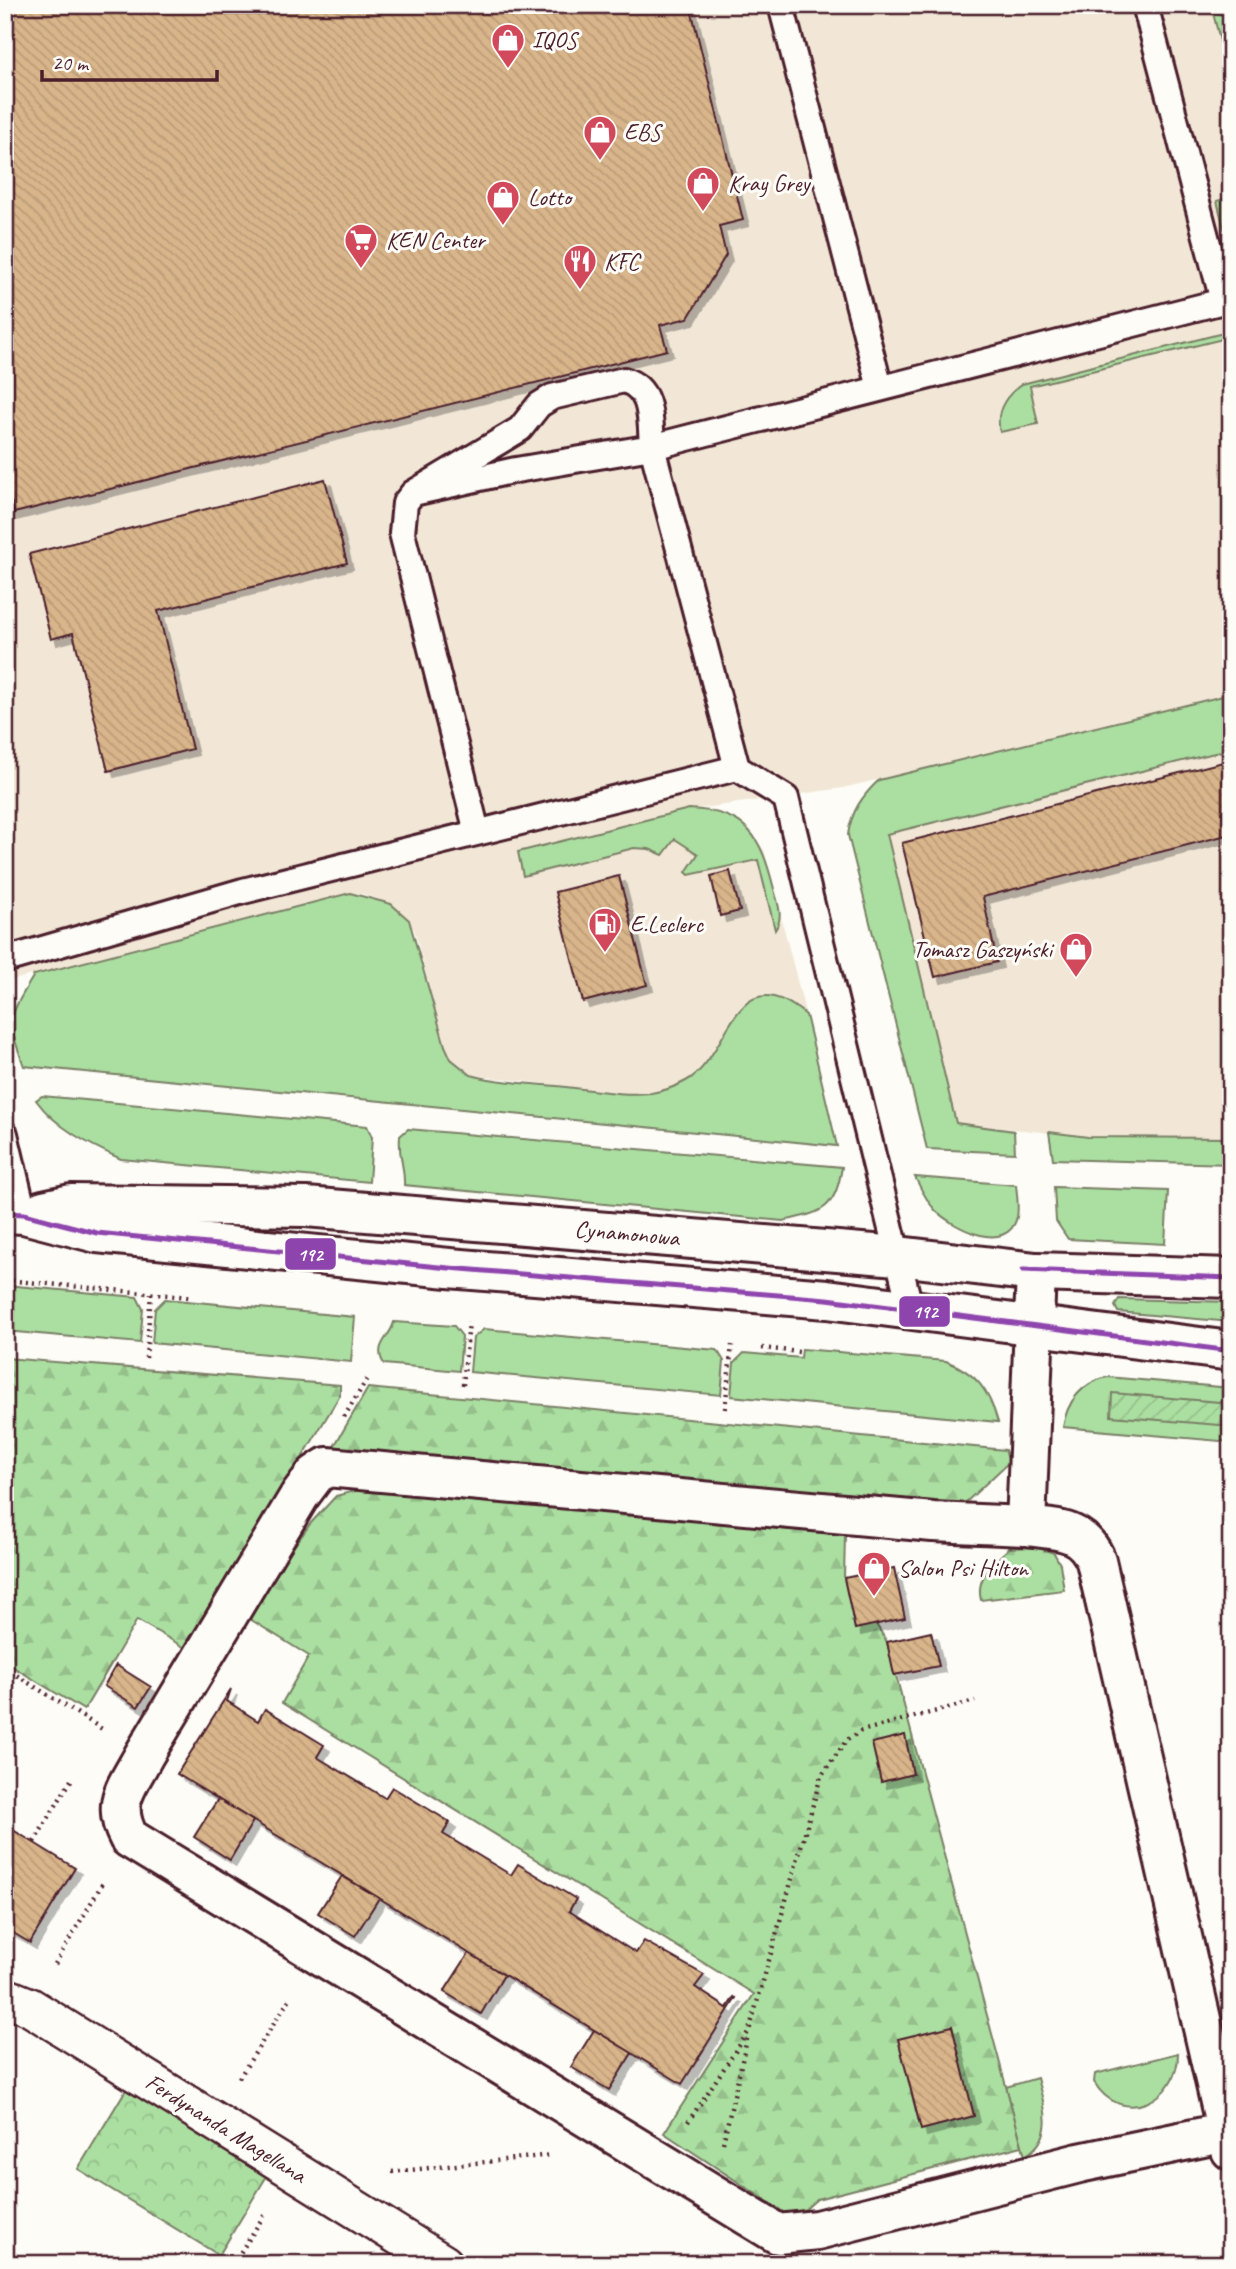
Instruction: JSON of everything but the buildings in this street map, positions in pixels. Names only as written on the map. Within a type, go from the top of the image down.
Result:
[{"type":"street","name":"Cynamonowa","points":[[15,1214],[71,1204],[306,1207],[898,1256],[1037,1272],[1231,1279]]},
{"type":"street","name":"Cynamonowa","points":[[15,1214],[97,1233],[437,1267],[827,1299],[1033,1328],[1231,1351]]},
{"type":"street","points":[[1026,1527],[1037,1272]]},
{"type":"street","points":[[327,1467],[933,1522],[1026,1527],[1074,1532],[1091,1548],[1096,1561],[1229,2141],[1079,2163],[817,2230],[778,2234],[129,1838],[119,1811],[123,1794],[144,1755],[300,1495],[315,1475],[327,1467]]},
{"type":"street","name":"Ferdynanda Magellana","points":[[17,2002],[444,2264]]},
{"type":"lane","points":[[781,5],[880,388]]},
{"type":"lane","points":[[413,493],[516,470],[652,447],[1227,300],[1145,5]]},
{"type":"lane","points":[[477,832],[402,533],[405,503],[413,493],[520,429],[539,405],[552,397],[624,380],[632,383],[649,405],[652,447],[737,768],[786,798],[911,1311]]},
{"type":"lane","points":[[5,960],[243,891],[737,768]]},
{"type":"lane","points":[[5,1134],[15,1214]]},
{"type":"path","points":[[146,1358],[151,1293]]},
{"type":"path","points":[[463,1385],[469,1322]]},
{"type":"path","points":[[725,1409],[732,1345]]},
{"type":"path","points":[[5,1668],[144,1755]]},
{"type":"path","points":[[711,2194],[749,2031],[821,1776],[847,1740],[861,1731],[975,1700]]},
{"type":"path","points":[[95,1740],[101,1728]]},
{"type":"path","points":[[34,1842],[74,1774]]},
{"type":"path","points":[[17,2002],[129,1838]]},
{"type":"path","points":[[213,2120],[318,1954]]},
{"type":"path","points":[[660,2163],[749,2031]]},
{"type":"path","points":[[233,2264],[267,2211],[299,2173],[552,2155]]},
{"type":"shaded area","points":[[5,5],[1211,5],[1231,84],[1231,694],[843,788],[696,809],[714,810],[735,819],[764,850],[806,1015],[791,1004],[766,996],[741,1006],[708,1060],[691,1078],[674,1088],[632,1094],[471,1075],[451,1059],[445,1046],[414,929],[381,900],[362,894],[350,893],[5,982]]},
{"type":"shaded area","name":"Tomasz Gaszyński","points":[[1231,749],[1231,1138],[1088,1137],[956,1123],[886,834]]},
{"type":"green space","points":[[1211,5],[1231,5],[1231,84]]},
{"type":"green space","points":[[1231,197],[1231,240],[1225,232],[1217,201]]},
{"type":"green space","points":[[1231,331],[1231,337],[1030,386],[1038,424],[1000,432],[1000,411],[1011,394],[1022,384]]},
{"type":"green space","points":[[1231,694],[1231,749],[887,834],[956,1123],[1014,1131],[1015,1153],[927,1149],[848,835],[855,812],[867,792],[879,780]]},
{"type":"green space","points":[[689,809],[709,811],[738,821],[757,841],[764,855],[778,905],[780,915],[775,930],[758,860],[689,875],[686,872],[698,854],[675,839],[663,855],[649,849],[634,848],[523,876],[518,852]]},
{"type":"green space","points":[[350,893],[391,904],[409,920],[445,1046],[451,1059],[471,1075],[506,1082],[619,1093],[660,1091],[686,1081],[701,1068],[748,1002],[762,996],[781,999],[806,1015],[837,1146],[24,1066],[14,1037],[12,1019],[34,975]]},
{"type":"green space","points":[[42,1096],[367,1126],[372,1137],[369,1182],[121,1159],[86,1142],[53,1119],[36,1100]]},
{"type":"green space","points":[[408,1129],[842,1167],[835,1192],[825,1207],[808,1215],[783,1221],[404,1185],[400,1136]]},
{"type":"green space","points":[[1049,1132],[1088,1137],[1231,1138],[1231,1164],[1053,1159]]},
{"type":"green space","points":[[915,1177],[1016,1185],[1017,1217],[1011,1229],[1002,1235],[991,1236],[966,1230],[935,1210]]},
{"type":"green space","points":[[1054,1187],[1168,1191],[1165,1244],[1068,1239],[1056,1221]]},
{"type":"green space","points":[[5,1285],[137,1297],[143,1309],[140,1343],[5,1331]]},
{"type":"green space","points":[[165,1299],[355,1317],[351,1362],[152,1343],[155,1309]]},
{"type":"green space","points":[[1119,1299],[1231,1302],[1231,1322],[1118,1312],[1115,1306]]},
{"type":"green space","points":[[394,1322],[454,1326],[462,1336],[459,1371],[384,1364],[381,1346]]},
{"type":"green space","points":[[484,1329],[717,1350],[724,1361],[721,1395],[470,1372],[473,1338]]},
{"type":"green space","points":[[802,1349],[946,1361],[966,1371],[980,1384],[998,1422],[731,1396],[734,1363],[744,1353],[801,1358]]},
{"type":"green space","points":[[5,1358],[340,1385],[340,1395],[187,1649],[137,1620],[84,1710],[5,1662]]},
{"type":"green space","points":[[1107,1377],[1231,1388],[1231,1442],[1063,1427],[1068,1409],[1077,1394],[1090,1384]]},
{"type":"green space","points":[[368,1388],[1005,1450],[1009,1462],[964,1504],[332,1450]]},
{"type":"green space","points":[[1112,1393],[1231,1403],[1231,1426],[1111,1416]]},
{"type":"green space","points":[[362,1489],[845,1535],[844,1578],[855,1628],[876,1624],[887,1642],[1022,2146],[817,2199],[794,2219],[664,2133],[754,1994],[282,1703],[309,1656],[245,1616],[310,1524],[336,1496]]},
{"type":"green space","points":[[1036,1547],[1054,1553],[1060,1564],[1064,1590],[981,1600],[983,1577],[997,1559],[1009,1548]]},
{"type":"green space","points":[[1178,2053],[1176,2070],[1169,2084],[1159,2095],[1146,2103],[1133,2106],[1119,2104],[1105,2096],[1094,2082],[1095,2074]]},
{"type":"green space","points":[[1037,2078],[1045,2111],[1045,2131],[1035,2148],[1025,2156],[1006,2087]]},
{"type":"green space","points":[[127,2088],[268,2174],[219,2255],[78,2169]]},
{"type":"transit line","name":"192","points":[[5,1213],[24,1214],[97,1233],[449,1268],[827,1299],[1231,1351]]},
{"type":"transit line","name":"192","points":[[1023,1270],[1231,1278]]},
{"type":"place","name":"IQOS","points":[[508,70]]},
{"type":"place","name":"EBS","points":[[600,162]]},
{"type":"place","name":"Kray Grey","points":[[703,213]]},
{"type":"place","name":"Lotto","points":[[503,227]]},
{"type":"place","name":"KEN Center","points":[[361,270]]},
{"type":"place","name":"KFC","points":[[580,291]]},
{"type":"place","name":"E.Leclerc","points":[[605,954]]},
{"type":"place","name":"Tomasz Gaszyński","points":[[1076,979]]},
{"type":"place","name":"Salon Psi Hilton","points":[[874,1598]]}]
